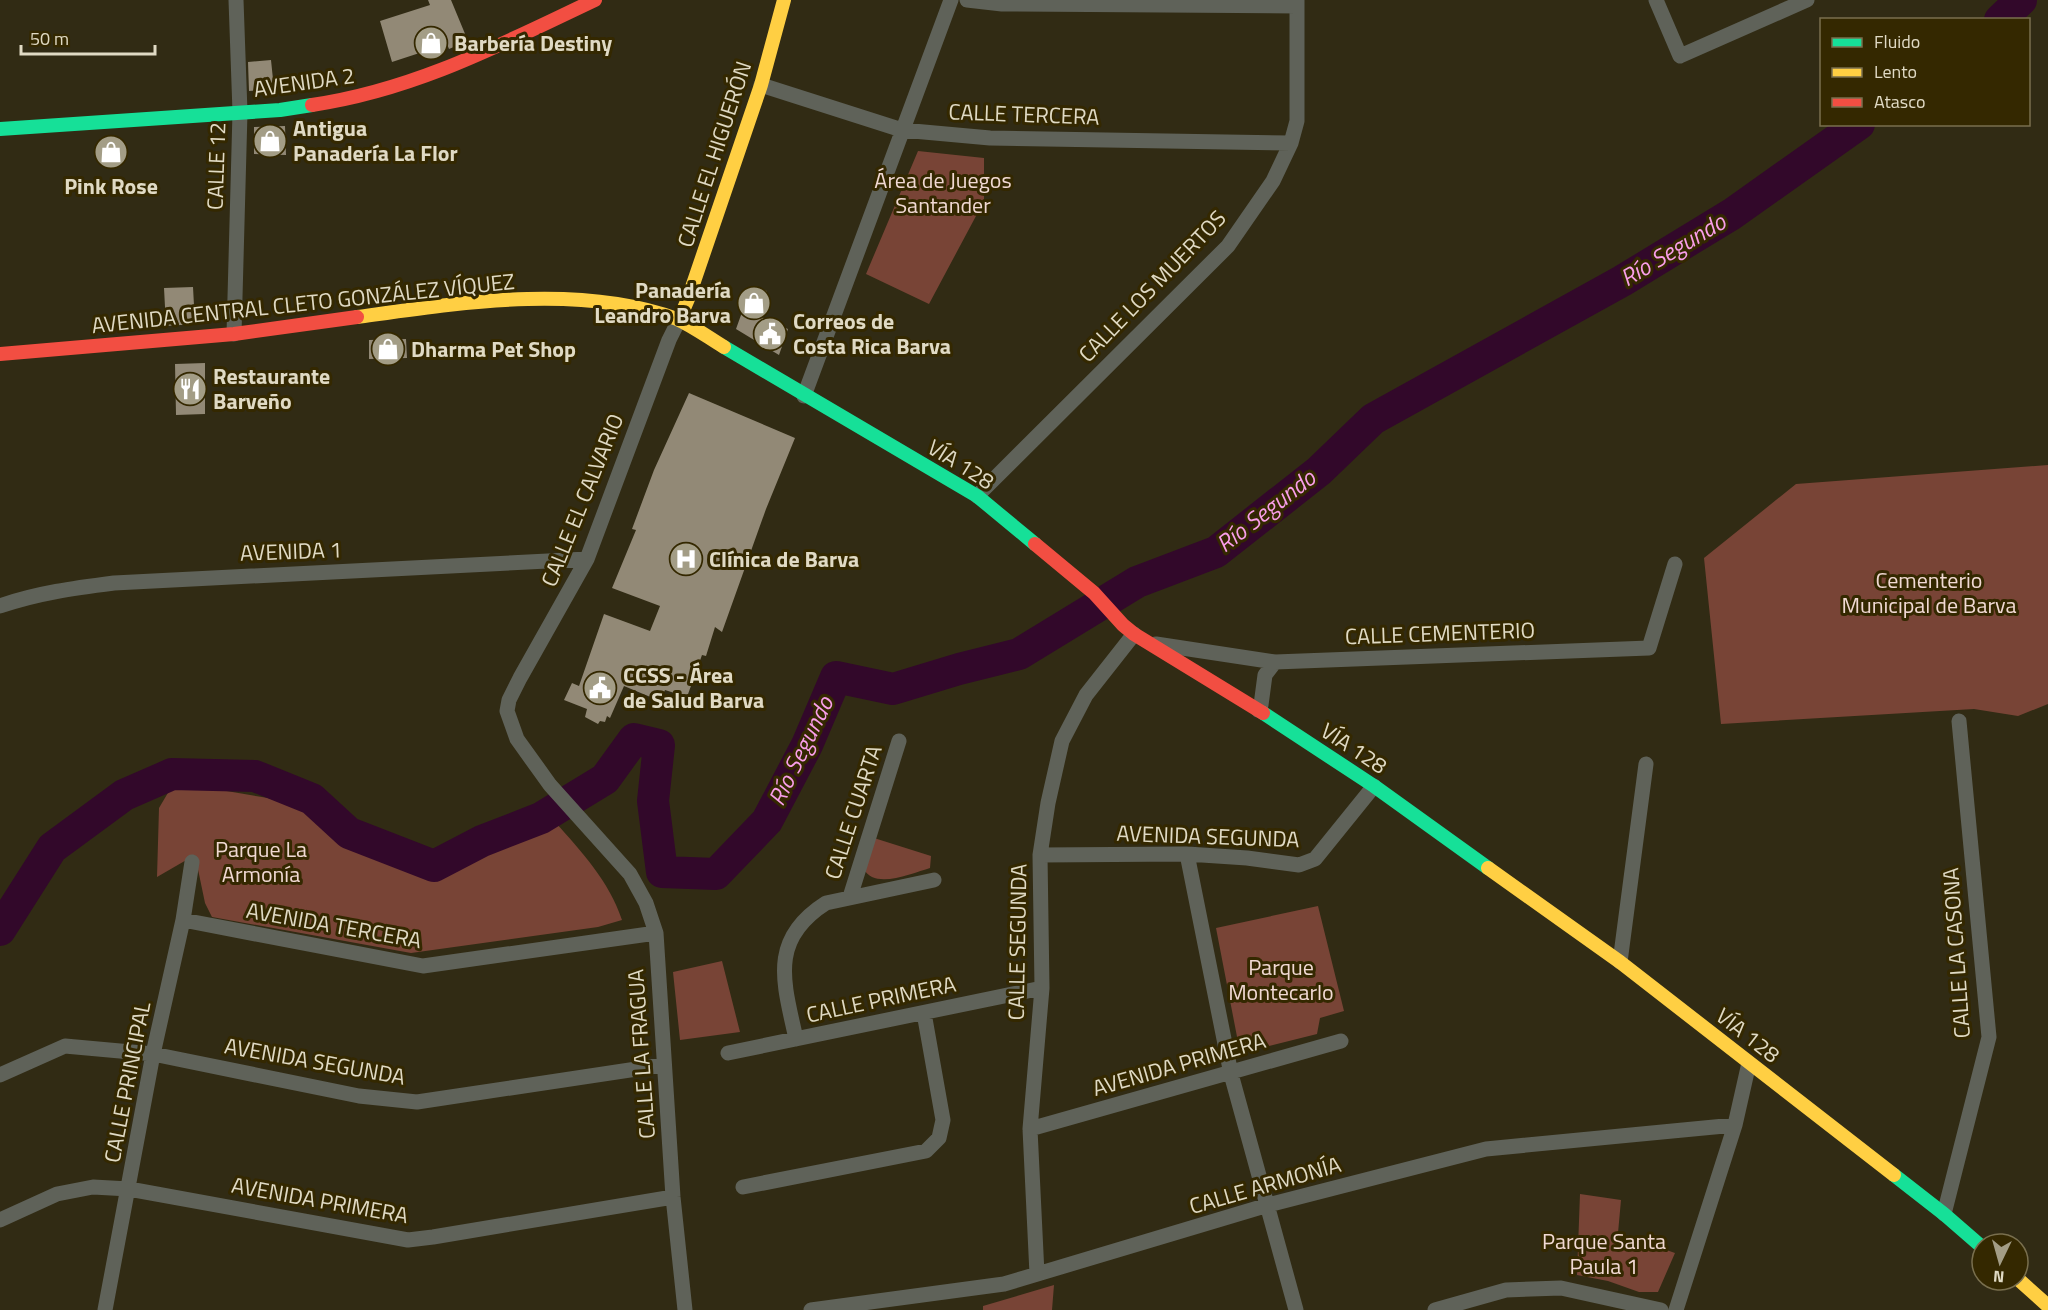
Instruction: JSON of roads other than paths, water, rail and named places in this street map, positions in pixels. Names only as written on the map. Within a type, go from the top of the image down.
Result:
[{"type":"main road","name":"AVENIDA 2","points":[[0,129],[240,112],[340,101],[413,82],[472,58],[595,0]]},
{"type":"main road","name":"CALLE EL HIGUERÓN","points":[[680,320],[761,84],[784,0]]},
{"type":"main road","name":"AVENIDA CENTRAL CLETO GONZÁLEZ VÍQUEZ","points":[[0,354],[234,334],[420,308],[490,301],[580,299],[628,305],[680,320]]},
{"type":"main road","name":"VÍA 128","points":[[680,320],[804,396],[977,496],[1094,593],[1135,634],[1258,710],[1374,786],[1620,962],[1970,1237]]},
{"type":"main road","points":[[2030,1290],[2048,1306]]},
{"type":"street","name":"CALLE 12","points":[[234,334],[240,112],[236,0]]},
{"type":"street","points":[[804,396],[951,0]]},
{"type":"street","points":[[967,0],[1002,4],[1297,3]]},
{"type":"street","points":[[1656,0],[1680,56],[1807,0]]},
{"type":"street","name":"CALLE LOS MUERTOS","points":[[977,496],[1228,246],[1273,181],[1291,143],[1297,121],[1297,3]]},
{"type":"street","name":"CALLE TERCERA","points":[[761,84],[902,130],[990,138],[1291,143]]},
{"type":"street","name":"CALLE EL CALVARIO","points":[[580,819],[550,785],[517,739],[507,711],[509,700],[587,559],[669,340],[680,320]]},
{"type":"street","name":"AVENIDA 1","points":[[0,606],[68,589],[114,584],[587,559]]},
{"type":"street","name":"CALLE CEMENTERIO","points":[[1135,634],[1275,662],[1648,648],[1675,564]]},
{"type":"street","name":"CALLE SEGUNDA","points":[[1037,1274],[1030,1130],[1042,988],[1040,855],[1048,803],[1062,741],[1086,695],[1135,634]]},
{"type":"street","points":[[1258,710],[1261,705],[1265,675],[1275,662]]},
{"type":"street","name":"CALLE LA CASONA","points":[[1944,1214],[1989,1037],[1959,721]]},
{"type":"street","name":"CALLE CUARTA","points":[[850,897],[899,741]]},
{"type":"street","points":[[1620,962],[1646,764]]},
{"type":"street","name":"AVENIDA SEGUNDA","points":[[1040,855],[1187,854],[1247,858],[1299,866],[1315,859],[1374,786]]},
{"type":"street","name":"CALLE LA FRAGUA","points":[[580,819],[630,874],[646,903],[656,933],[673,1197],[685,1310]]},
{"type":"street","points":[[1187,854],[1230,1074],[1269,1205],[1296,1310]]},
{"type":"street","name":"CALLE PRINCIPAL","points":[[105,1310],[153,1054],[183,920],[192,862]]},
{"type":"street","points":[[796,1039],[784,984],[784,960],[790,940],[800,923],[811,912],[826,903],[934,880]]},
{"type":"street","name":"AVENIDA TERCERA","points":[[183,920],[423,966],[656,933]]},
{"type":"street","name":"CALLE PRIMERA","points":[[728,1053],[1042,988]]},
{"type":"street","points":[[743,1187],[926,1151],[939,1138],[944,1120],[924,1013]]},
{"type":"street","name":"AVENIDA PRIMERA","points":[[1030,1130],[1341,1041]]},
{"type":"street","name":"AVENIDA SEGUNDA","points":[[0,1075],[65,1046],[153,1054],[360,1096],[417,1102],[663,1065]]},
{"type":"street","points":[[1676,1310],[1735,1125],[1749,1063]]},
{"type":"street","name":"CALLE ARMONÍA","points":[[811,1310],[1004,1284],[1269,1205],[1486,1149],[1735,1125]]},
{"type":"street","name":"AVENIDA PRIMERA","points":[[0,1220],[57,1194],[93,1187],[129,1189],[408,1240],[433,1238],[673,1197]]},
{"type":"street","points":[[1440,1309],[1506,1290],[1561,1288],[1661,1310]]},
{"type":"waterway","name":"Río Segundo","points":[[2002,18],[2021,0]]},
{"type":"waterway","name":"Río Segundo","points":[[0,930],[52,848],[124,795],[172,774],[255,776],[312,799],[349,833],[434,866],[482,841],[541,818],[605,779],[634,739],[659,745],[653,801],[662,872],[716,874],[767,821],[807,745],[836,677],[893,689],[1019,654],[1137,582],[1216,552],[1319,471],[1373,419],[1622,281],[1732,214],[1856,126]]},
{"type":"place","name":"Barbería Destiny","points":[[431,43]]},
{"type":"place","name":"Antigua Panadería La Flor","points":[[270,141]]},
{"type":"place","name":"Pink Rose","points":[[111,152]]},
{"type":"place","name":"Panadería Leandro Barva","points":[[754,303]]},
{"type":"place","name":"Correos de Costa Rica Barva","points":[[770,334]]},
{"type":"place","name":"Dharma Pet Shop","points":[[388,349]]},
{"type":"place","name":"Restaurante Barveño","points":[[190,389]]},
{"type":"place","name":"Clínica de Barva","points":[[686,559]]},
{"type":"place","name":"CCSS - Área de Salud Barva","points":[[600,688]]},
{"type":"park label","name":"Área de Juegos Santander","points":[[943,192]]},
{"type":"park label","name":"Cementerio Municipal de Barva","points":[[1929,592]]},
{"type":"park label","name":"Parque La Armonía","points":[[261,862]]},
{"type":"park label","name":"Parque Montecarlo","points":[[1281,980]]},
{"type":"park label","name":"Parque Santa Paula 1","points":[[1604,1254]]}]
